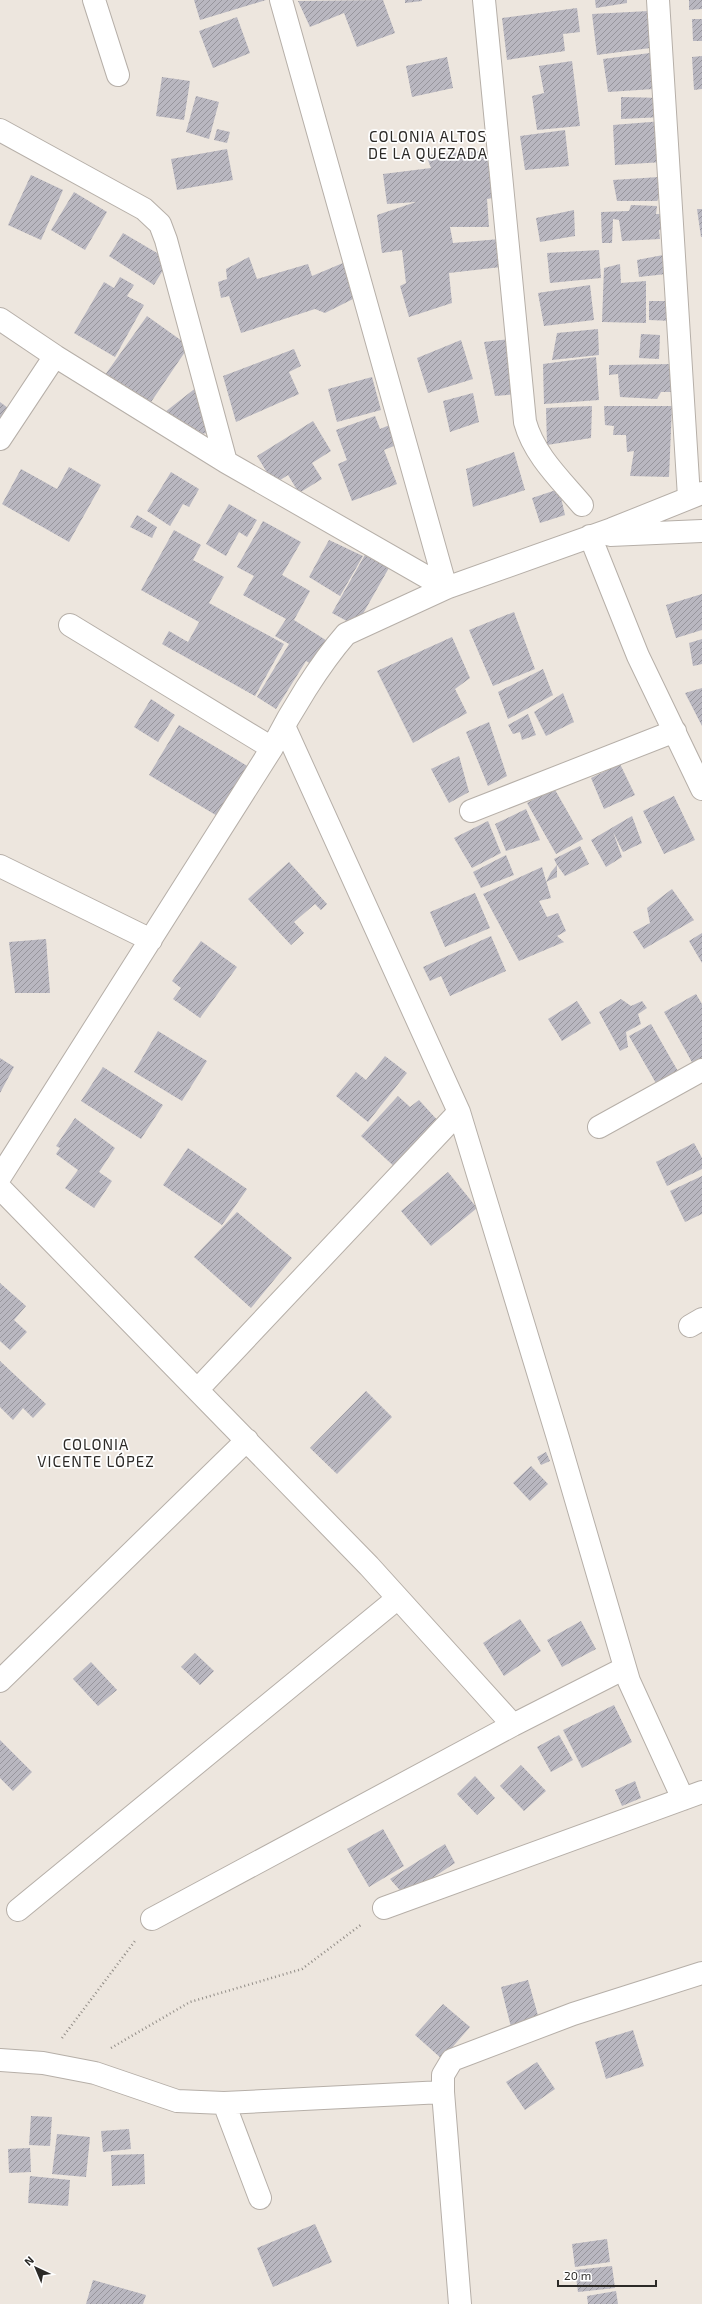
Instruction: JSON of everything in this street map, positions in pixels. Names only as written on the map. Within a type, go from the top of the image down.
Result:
[{"type":"street","points":[[94,0],[118,75]]},
{"type":"street","points":[[281,0],[446,588]]},
{"type":"street","points":[[484,0],[525,422],[529,438],[541,457],[582,505]]},
{"type":"street","points":[[0,1177],[272,748],[284,726],[335,646],[346,634],[446,588],[590,536],[696,495],[658,0]]},
{"type":"street","points":[[0,130],[144,209],[160,224],[166,240],[226,462]]},
{"type":"street","points":[[0,319],[55,356],[226,462],[446,588]]},
{"type":"street","points":[[0,439],[55,356]]},
{"type":"street","points":[[590,536],[702,531]]},
{"type":"street","points":[[590,536],[638,656],[675,732],[696,766],[702,789]]},
{"type":"street","points":[[70,625],[272,748]]},
{"type":"street","points":[[284,726],[458,1112],[558,1438],[629,1681],[693,1796],[384,1908]]},
{"type":"street","points":[[471,811],[675,732]]},
{"type":"street","points":[[0,866],[151,940]]},
{"type":"street","points":[[599,1127],[702,1070]]},
{"type":"street","points":[[198,1389],[458,1112]]},
{"type":"street","points":[[0,1188],[198,1389],[398,1598],[513,1726]]},
{"type":"street","points":[[0,1681],[247,1440]]},
{"type":"street","points":[[18,1910],[398,1598]]},
{"type":"street","points":[[152,1919],[513,1726],[625,1668]]},
{"type":"street","points":[[460,2304],[443,2092],[444,2075],[452,2060],[573,2014],[702,1973]]},
{"type":"street","points":[[0,2060],[43,2064],[95,2073],[177,2101],[224,2103],[443,2092]]},
{"type":"street","points":[[224,2103],[260,2198]]},
{"type":"path","points":[[95,2073],[98,2056],[190,2002],[302,1968],[384,1908]]},
{"type":"path","points":[[43,2064],[152,1919]]},
{"type":"building","points":[[194,0],[266,0],[200,20]]},
{"type":"building","points":[[383,0],[395,33],[357,47],[344,13],[310,27],[298,1]]},
{"type":"building","points":[[405,0],[422,0],[422,1],[405,3]]},
{"type":"building","points":[[595,0],[627,0],[627,3],[596,8]]},
{"type":"building","points":[[689,0],[702,0],[702,9],[689,10]]},
{"type":"building","points":[[577,8],[580,32],[563,34],[565,51],[507,60],[502,18]]},
{"type":"building","points":[[649,11],[658,47],[597,55],[592,14]]},
{"type":"building","points":[[237,17],[250,53],[213,68],[199,31]]},
{"type":"building","points":[[692,19],[702,19],[702,41],[693,41]]},
{"type":"building","points":[[650,53],[654,89],[608,92],[603,59]]},
{"type":"building","points":[[702,56],[702,89],[694,90],[692,57]]},
{"type":"building","points":[[447,57],[453,88],[412,97],[406,66]]},
{"type":"building","points":[[572,61],[580,126],[537,130],[532,96],[544,93],[539,66]]},
{"type":"building","points":[[162,77],[190,81],[184,120],[156,116]]},
{"type":"building","points":[[196,96],[219,102],[209,139],[186,132]]},
{"type":"building","points":[[621,97],[663,98],[663,117],[621,119]]},
{"type":"building","points":[[663,121],[663,162],[615,165],[613,125]]},
{"type":"building","points":[[217,129],[230,132],[227,143],[214,140]]},
{"type":"building","points":[[565,130],[569,166],[525,170],[520,136]]},
{"type":"building","points":[[227,149],[233,180],[177,190],[171,159]]},
{"type":"building","points":[[492,150],[498,197],[487,199],[489,227],[450,227],[453,243],[500,239],[501,267],[449,273],[452,303],[409,317],[400,286],[406,283],[402,250],[382,253],[377,215],[416,202],[387,204],[383,174],[431,168],[426,155]]},
{"type":"building","points":[[31,175],[63,190],[41,240],[8,225]]},
{"type":"building","points":[[659,177],[661,194],[657,201],[617,201],[613,180]]},
{"type":"building","points":[[74,192],[107,212],[85,250],[51,230]]},
{"type":"building","points":[[631,205],[657,206],[656,214],[667,214],[667,228],[659,230],[660,239],[622,241],[619,220],[613,219],[612,243],[602,243],[601,212],[629,211]]},
{"type":"building","points":[[697,209],[702,209],[702,237],[701,237]]},
{"type":"building","points":[[574,210],[575,236],[540,242],[536,218]]},
{"type":"building","points":[[123,233],[169,260],[154,285],[109,256]]},
{"type":"building","points":[[599,250],[601,278],[550,283],[547,253]]},
{"type":"building","points":[[663,255],[666,274],[639,277],[637,260]]},
{"type":"building","points":[[249,257],[257,279],[308,264],[312,276],[343,263],[355,298],[325,313],[315,309],[241,333],[229,296],[221,298],[218,282],[227,279],[226,269]]},
{"type":"building","points":[[620,264],[621,283],[646,281],[646,323],[602,322],[604,268]]},
{"type":"building","points":[[120,277],[134,285],[127,296],[144,305],[115,357],[74,333],[104,282],[114,288]]},
{"type":"building","points":[[590,285],[594,320],[544,326],[538,293]]},
{"type":"building","points":[[649,301],[674,301],[673,321],[649,320]]},
{"type":"building","points":[[147,316],[189,346],[149,405],[105,375]]},
{"type":"building","points":[[598,329],[599,355],[552,360],[557,333]]},
{"type":"building","points":[[641,334],[660,335],[659,359],[639,358]]},
{"type":"building","points":[[510,339],[518,394],[495,396],[484,342]]},
{"type":"building","points":[[461,340],[473,379],[428,393],[417,358]]},
{"type":"building","points":[[294,349],[301,366],[289,372],[299,394],[236,422],[223,376]]},
{"type":"building","points":[[596,357],[599,400],[544,404],[543,364]]},
{"type":"building","points":[[673,364],[674,392],[661,392],[657,399],[620,397],[618,374],[609,375],[609,365]]},
{"type":"building","points":[[372,377],[381,410],[337,422],[328,389]]},
{"type":"building","points":[[197,387],[217,432],[191,435],[165,412]]},
{"type":"building","points":[[473,393],[479,422],[450,432],[443,401]]},
{"type":"building","points":[[0,402],[8,408],[0,418]]},
{"type":"building","points":[[592,406],[591,438],[547,445],[546,408]]},
{"type":"building","points":[[604,406],[672,406],[669,477],[630,476],[634,451],[627,452],[626,435],[613,435],[614,426],[605,425]]},
{"type":"building","points":[[375,416],[380,429],[392,424],[399,444],[384,450],[397,484],[352,501],[338,464],[347,460],[336,430]]},
{"type":"building","points":[[313,421],[331,451],[312,463],[322,479],[299,493],[288,475],[274,484],[257,456]]},
{"type":"building","points":[[514,452],[525,490],[473,507],[466,469]]},
{"type":"building","points":[[69,467],[101,485],[69,542],[2,504],[21,469],[57,489]]},
{"type":"building","points":[[171,472],[199,489],[189,507],[183,504],[170,526],[147,511]]},
{"type":"building","points":[[559,489],[565,515],[540,523],[532,498]]},
{"type":"building","points":[[229,504],[257,520],[247,537],[239,532],[226,556],[206,544]]},
{"type":"building","points":[[137,515],[157,527],[152,538],[130,527]]},
{"type":"building","points":[[263,521],[301,542],[282,575],[310,591],[294,620],[332,644],[318,668],[306,661],[276,709],[257,697],[289,644],[275,636],[286,619],[243,595],[254,576],[237,567]]},
{"type":"building","points":[[174,530],[201,545],[193,560],[224,577],[209,603],[284,644],[255,696],[162,644],[169,631],[188,642],[202,617],[199,622],[141,590]]},
{"type":"building","points":[[329,540],[363,556],[340,596],[309,577]]},
{"type":"building","points":[[366,553],[390,566],[356,626],[332,613]]},
{"type":"building","points":[[702,594],[702,630],[676,638],[666,605]]},
{"type":"building","points":[[514,612],[535,669],[493,686],[469,630]]},
{"type":"building","points":[[452,637],[470,678],[455,689],[467,713],[413,743],[377,671]]},
{"type":"building","points":[[702,639],[702,664],[693,666],[689,643]]},
{"type":"building","points":[[543,669],[553,695],[508,719],[498,692]]},
{"type":"building","points":[[702,688],[702,726],[685,693]]},
{"type":"building","points":[[563,693],[574,722],[546,736],[534,712]]},
{"type":"building","points":[[151,699],[175,715],[158,742],[134,727]]},
{"type":"building","points":[[528,714],[536,735],[522,740],[520,732],[513,734],[508,725]]},
{"type":"building","points":[[489,722],[507,776],[488,786],[466,732]]},
{"type":"building","points":[[179,725],[254,770],[224,820],[149,775]]},
{"type":"building","points":[[459,756],[469,792],[449,803],[431,769]]},
{"type":"building","points":[[620,764],[635,795],[604,809],[591,778]]},
{"type":"building","points":[[554,788],[583,839],[556,854],[527,803]]},
{"type":"building","points":[[674,796],[695,840],[664,854],[643,811]]},
{"type":"building","points":[[526,809],[540,840],[506,851],[495,824]]},
{"type":"building","points":[[632,816],[642,843],[623,852],[613,832],[622,857],[606,867],[591,840]]},
{"type":"building","points":[[488,821],[501,853],[472,868],[454,838]]},
{"type":"building","points":[[580,846],[589,864],[565,876],[554,859]]},
{"type":"building","points":[[506,855],[514,875],[481,888],[473,872]]},
{"type":"building","points":[[289,862],[327,904],[321,910],[315,904],[294,922],[304,933],[291,945],[248,899]]},
{"type":"building","points":[[557,865],[557,877],[546,882],[551,872]]},
{"type":"building","points":[[542,867],[551,898],[539,901],[547,917],[558,913],[566,931],[557,936],[564,942],[519,961],[483,894]]},
{"type":"building","points":[[672,889],[694,920],[644,949],[633,932],[650,923],[647,908]]},
{"type":"building","points":[[475,893],[490,928],[445,947],[430,912]]},
{"type":"building","points":[[702,933],[702,963],[689,941]]},
{"type":"building","points":[[491,936],[506,971],[450,996],[441,976],[430,981],[423,967]]},
{"type":"building","points":[[46,939],[50,993],[15,993],[9,942]]},
{"type":"building","points":[[201,941],[237,967],[200,1018],[173,999],[181,988],[172,981]]},
{"type":"building","points":[[696,994],[702,1004],[702,1059],[693,1064],[664,1012]]},
{"type":"building","points":[[621,999],[631,1006],[642,1001],[647,1008],[638,1014],[641,1024],[626,1032],[628,1047],[620,1051],[599,1012]]},
{"type":"building","points":[[577,1001],[591,1023],[562,1041],[548,1019]]},
{"type":"building","points":[[651,1024],[679,1073],[657,1085],[629,1036]]},
{"type":"building","points":[[158,1031],[207,1061],[182,1101],[134,1072]]},
{"type":"building","points":[[385,1056],[407,1073],[368,1122],[336,1096],[356,1072],[366,1080]]},
{"type":"building","points":[[0,1058],[14,1067],[0,1093]]},
{"type":"building","points":[[103,1067],[163,1105],[141,1139],[81,1101]]},
{"type":"building","points":[[398,1096],[410,1107],[419,1100],[439,1122],[397,1169],[361,1136]]},
{"type":"building","points":[[75,1118],[115,1148],[99,1172],[112,1181],[94,1208],[65,1188],[78,1170],[56,1154],[60,1148],[56,1146]]},
{"type":"building","points":[[694,1143],[702,1158],[702,1169],[667,1186],[656,1162]]},
{"type":"building","points":[[188,1148],[247,1189],[222,1225],[163,1185]]},
{"type":"building","points":[[448,1172],[477,1208],[431,1246],[401,1211]]},
{"type":"building","points":[[702,1176],[702,1214],[685,1222],[670,1191]]},
{"type":"building","points":[[237,1212],[292,1258],[251,1308],[194,1257]]},
{"type":"building","points":[[0,1283],[26,1306],[14,1320],[27,1332],[10,1350],[0,1341]]},
{"type":"building","points":[[0,1361],[46,1404],[33,1418],[23,1408],[13,1420],[0,1407]]},
{"type":"building","points":[[366,1391],[392,1417],[337,1474],[310,1448]]},
{"type":"building","points":[[546,1452],[550,1461],[541,1465],[537,1457]]},
{"type":"building","points":[[531,1466],[548,1484],[530,1501],[513,1483]]},
{"type":"building","points":[[520,1619],[541,1651],[504,1676],[483,1643]]},
{"type":"building","points":[[581,1621],[596,1649],[562,1667],[547,1640]]},
{"type":"building","points":[[195,1653],[214,1671],[200,1685],[181,1667]]},
{"type":"building","points":[[91,1662],[117,1690],[98,1706],[73,1679]]},
{"type":"building","points":[[614,1705],[632,1742],[582,1768],[563,1730]]},
{"type":"building","points":[[559,1735],[573,1760],[551,1772],[537,1747]]},
{"type":"building","points":[[0,1740],[32,1772],[13,1791],[0,1778]]},
{"type":"building","points":[[521,1765],[546,1791],[524,1811],[500,1786]]},
{"type":"building","points":[[475,1776],[495,1798],[477,1815],[457,1794]]},
{"type":"building","points":[[635,1781],[641,1798],[622,1806],[615,1790]]},
{"type":"building","points":[[383,1829],[404,1866],[369,1887],[347,1849]]},
{"type":"building","points":[[445,1844],[455,1863],[405,1896],[390,1879]]},
{"type":"building","points":[[528,1980],[539,2019],[511,2027],[501,1987]]},
{"type":"building","points":[[443,2004],[470,2027],[442,2059],[415,2035]]},
{"type":"building","points":[[633,2030],[644,2066],[606,2079],[595,2042]]},
{"type":"building","points":[[537,2062],[555,2089],[525,2110],[506,2082]]},
{"type":"building","points":[[31,2116],[52,2117],[50,2146],[29,2145]]},
{"type":"building","points":[[129,2129],[131,2149],[103,2152],[101,2131]]},
{"type":"building","points":[[57,2134],[90,2137],[86,2177],[52,2174]]},
{"type":"building","points":[[30,2148],[31,2172],[9,2173],[8,2149]]},
{"type":"building","points":[[144,2154],[145,2184],[112,2186],[111,2155]]},
{"type":"building","points":[[30,2176],[70,2180],[68,2206],[28,2203]]},
{"type":"building","points":[[315,2224],[332,2262],[273,2287],[257,2248]]},
{"type":"building","points":[[607,2239],[610,2262],[575,2267],[572,2244]]},
{"type":"building","points":[[612,2266],[615,2288],[578,2292],[575,2270]]},
{"type":"building","points":[[93,2280],[146,2295],[143,2304],[86,2304]]},
{"type":"building","points":[[616,2291],[618,2304],[588,2304],[587,2296]]},
{"type":"district","name":"COLONIA ALTOS DE LA QUEZADA","points":[[428,144]]},
{"type":"district","name":"COLONIA VICENTE LÓPEZ","points":[[96,1452]]}]
